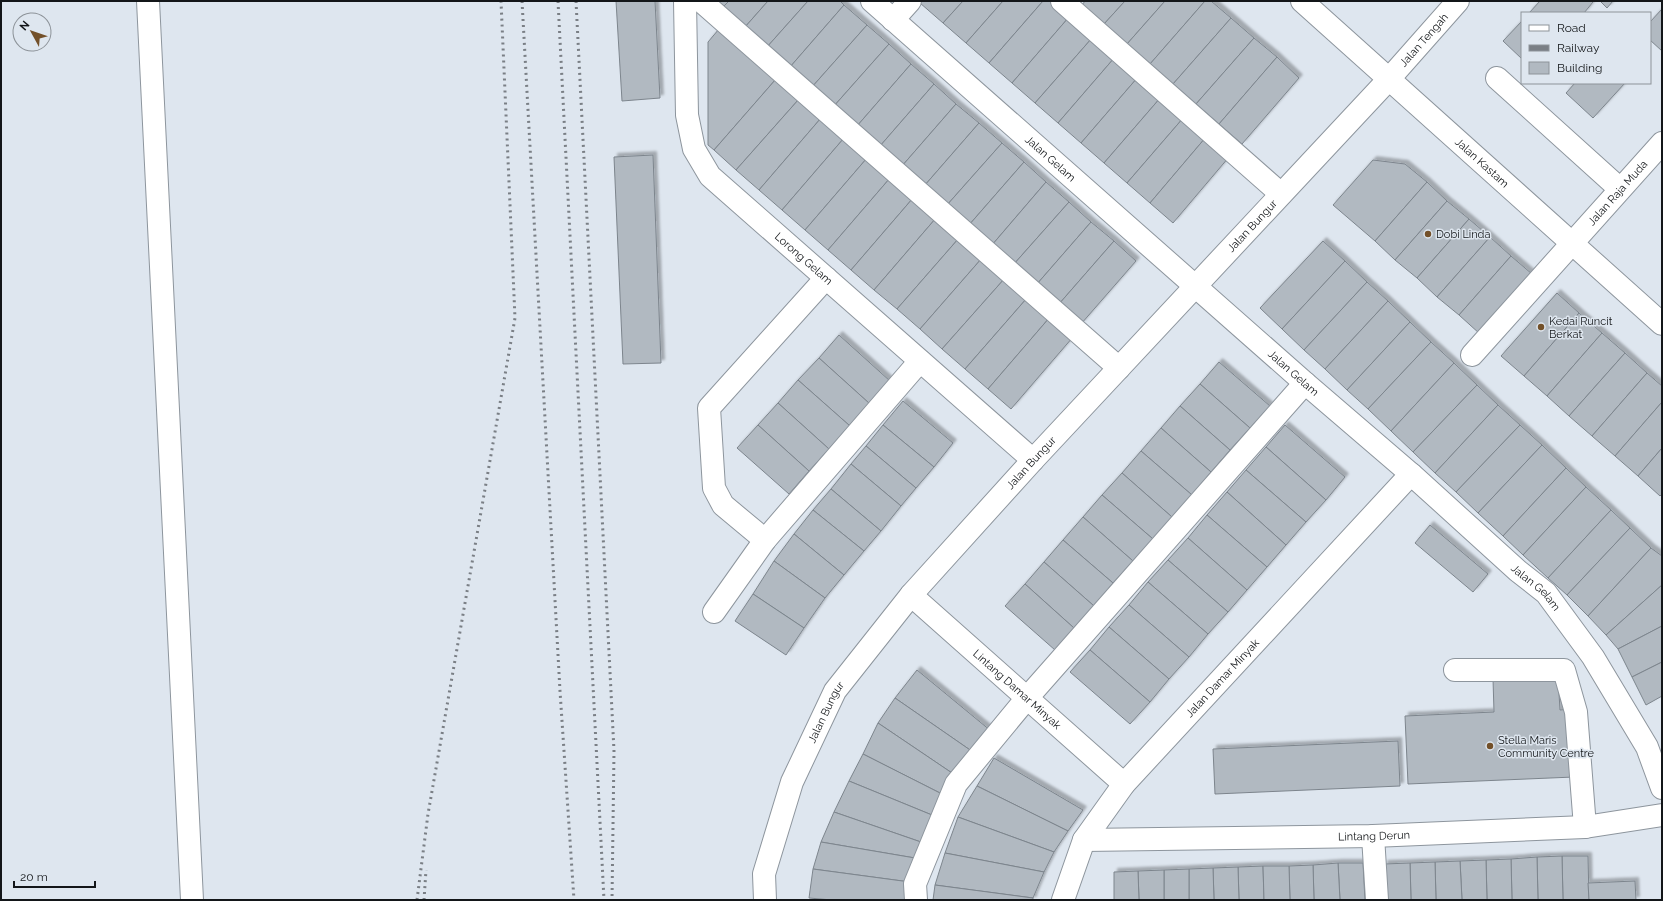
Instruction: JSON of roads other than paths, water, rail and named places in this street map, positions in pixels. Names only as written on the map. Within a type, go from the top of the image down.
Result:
[{"type":"street","points":[[148,1],[192,900]]},
{"type":"street","name":"Lorong Gelam","points":[[685,1],[687,115],[694,149],[710,176],[1032,460]]},
{"type":"street","points":[[701,1],[1119,368]]},
{"type":"street","name":"Jalan Gelam","points":[[872,1],[1305,383],[1411,474],[1518,571],[1546,593],[1654,743],[1662,788]]},
{"type":"street","points":[[893,20],[910,1]]},
{"type":"street","points":[[1062,1],[1281,194]]},
{"type":"street","name":"Jalan Kastam","points":[[1302,1],[1662,324]]},
{"type":"street","name":"Jalan Tengah","points":[[1389,79],[1458,1]]},
{"type":"street","points":[[1497,78],[1620,189]]},
{"type":"street","name":"Jalan Bungur","points":[[764,900],[764,874],[792,782],[835,691],[911,595],[1032,460],[1389,79]]},
{"type":"street","name":"Jalan Raja Muda","points":[[1472,355],[1662,142]]},
{"type":"street","points":[[765,540],[723,505],[714,488],[709,408],[826,278]]},
{"type":"street","points":[[714,612],[765,540],[920,361]]},
{"type":"street","points":[[916,900],[915,884],[956,784],[1027,698],[1305,383]]},
{"type":"street","name":"Jalan Damar Minyak","points":[[1063,900],[1084,840],[1124,784],[1411,474]]},
{"type":"street","name":"Lintang Damar Minyak","points":[[911,595],[1124,784]]},
{"type":"street","points":[[1455,670],[1564,670],[1576,712],[1585,827]]},
{"type":"street","name":"Lintang Derun","points":[[1084,840],[1373,836],[1585,827],[1662,815]]},
{"type":"street","points":[[1373,836],[1377,900]]},
{"type":"railway","points":[[417,900],[428,814],[515,318],[501,1]]},
{"type":"railway","points":[[522,1],[560,691],[574,900]]},
{"type":"railway","points":[[558,1],[604,900]]},
{"type":"railway","points":[[576,1],[614,751],[612,900]]},
{"type":"railway","points":[[424,900],[426,870]]},
{"type":"place","name":"Dobi Linda","points":[[1428,234]]},
{"type":"place","name":"Kedai Runcit Berkat","points":[[1541,327]]},
{"type":"place","name":"Stella Maris Community Centre","points":[[1490,746]]}]
